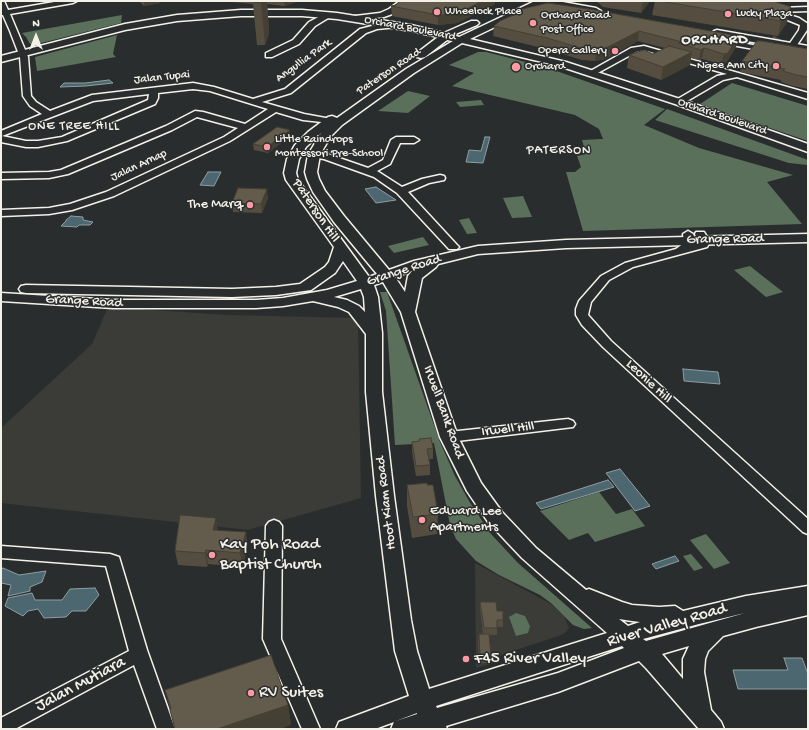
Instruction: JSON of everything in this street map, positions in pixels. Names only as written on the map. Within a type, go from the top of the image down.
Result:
[{"type":"main road","name":"Paterson Road","points":[[333,122],[423,58],[446,36],[460,28],[523,1]]},
{"type":"main road","name":"Paterson Road","points":[[423,58],[445,51],[462,39],[542,1]]},
{"type":"main road","points":[[542,1],[607,13]]},
{"type":"main road","points":[[567,1],[571,5],[583,9]]},
{"type":"main road","name":"Orchard Boulevard","points":[[1,59],[126,27],[177,18],[241,13],[329,15],[397,25],[462,39],[594,74],[679,102],[808,148]]},
{"type":"main road","points":[[411,28],[425,39],[426,44],[423,58],[445,57],[470,48],[482,48],[518,53]]},
{"type":"main road","points":[[710,35],[790,45],[808,49]]},
{"type":"main road","points":[[319,153],[333,122]]},
{"type":"main road","name":"Paterson Hill","points":[[333,122],[312,134],[301,145],[293,159],[290,173],[292,180],[363,279]]},
{"type":"main road","name":"Paterson Hill","points":[[319,153],[311,172],[319,192],[383,272]]},
{"type":"main road","name":"Grange Road","points":[[383,272],[478,250],[536,245],[808,232]]},
{"type":"main road","name":"Grange Road","points":[[1,288],[113,304],[254,298],[306,293],[363,279],[453,247],[510,242],[695,237],[808,238]]},
{"type":"main road","points":[[306,293],[330,270],[336,262],[340,248]]},
{"type":"main road","points":[[408,312],[415,276],[423,269],[441,258]]},
{"type":"main road","name":"Irwell Bank Road","points":[[383,272],[392,283],[408,312],[449,437],[474,486],[495,517],[529,553],[654,661],[706,722]]},
{"type":"main road","name":"Hoot Kiam Road","points":[[363,279],[372,297],[374,333],[374,392],[385,496],[401,620],[409,663],[430,717]]},
{"type":"main road","points":[[306,293],[342,303],[354,309],[374,333]]},
{"type":"main road","name":"Grange Road","points":[[1,297],[40,294]]},
{"type":"main road","points":[[569,586],[597,601],[619,610],[632,613],[659,616],[699,615]]},
{"type":"main road","name":"River Valley Road","points":[[634,644],[643,630],[746,604],[808,594]]},
{"type":"main road","name":"River Valley Road","points":[[346,729],[430,717],[558,682],[634,644],[717,629],[808,607]]},
{"type":"main road","points":[[706,722],[692,672],[694,659],[700,646],[717,629]]},
{"type":"main road","name":"River Valley Road","points":[[402,729],[430,717]]},
{"type":"street","points":[[5,14],[73,1]]},
{"type":"street","points":[[355,18],[381,15],[392,11],[405,1]]},
{"type":"street","points":[[1,3],[23,54],[28,96],[33,104],[48,114]]},
{"type":"street","points":[[523,16],[546,8],[597,18]]},
{"type":"street","points":[[790,45],[803,30],[802,23],[766,10],[808,10]]},
{"type":"street","points":[[392,11],[389,16],[390,19],[397,25]]},
{"type":"street","points":[[269,55],[296,42],[312,24],[329,15]]},
{"type":"street","points":[[355,18],[362,24],[363,31]]},
{"type":"street","name":"Angullia Park","points":[[255,101],[288,91],[363,31],[376,27],[397,25]]},
{"type":"street","points":[[710,35],[808,56]]},
{"type":"street","points":[[594,74],[645,49],[720,73],[742,76],[808,96]]},
{"type":"street","points":[[679,102],[720,73]]},
{"type":"street","name":"Jalan Tupai","points":[[1,134],[48,114],[92,98],[193,86],[211,89],[255,101],[303,117],[333,122]]},
{"type":"street","points":[[1,139],[26,144],[38,144],[64,139],[152,102],[154,98],[153,91]]},
{"type":"street","name":"Jalan Arnap","points":[[1,213],[49,211],[88,202],[110,194],[227,139],[276,108]]},
{"type":"street","points":[[1,176],[49,175],[64,172],[170,128],[196,114],[246,127]]},
{"type":"street","points":[[369,171],[387,162],[396,140],[414,140]]},
{"type":"street","points":[[319,153],[378,175],[401,191],[453,247]]},
{"type":"street","points":[[401,191],[426,181],[440,178]]},
{"type":"street","name":"Leonie Hill","points":[[695,237],[703,245],[629,265],[605,278],[585,301],[582,309],[582,315],[586,322],[607,344],[808,528]]},
{"type":"street","name":"Irwell Hill","points":[[449,437],[568,424]]},
{"type":"street","points":[[274,526],[272,639],[311,729]]},
{"type":"street","name":"Jalan Mutiara","points":[[1,552],[110,560],[113,562],[139,654],[166,729]]},
{"type":"street","name":"Jalan Mutiara","points":[[1,727],[139,654]]},
{"type":"shaded area","points":[[108,307],[228,315],[358,318],[361,498],[248,530],[1,503],[1,428],[92,344]]},
{"type":"shaded area","points":[[475,563],[551,604],[564,616],[569,628],[565,633],[559,636],[503,654],[491,664],[476,668]]},
{"type":"green space","points":[[122,15],[121,23],[37,44],[30,44],[22,33]]},
{"type":"green space","points":[[117,35],[113,54],[116,57],[37,71],[35,57]]},
{"type":"green space","points":[[478,52],[486,52],[545,67],[665,109],[644,125],[699,148],[793,175],[767,182],[802,224],[583,231],[566,172],[575,172],[581,167],[577,156],[586,154],[582,140],[603,139],[599,129],[575,115],[452,86],[474,73],[449,65]]},
{"type":"green space","points":[[732,83],[808,106],[808,141],[700,104]]},
{"type":"green space","points":[[408,91],[430,96],[408,113],[378,111]]},
{"type":"green space","points":[[481,100],[484,105],[460,107],[456,102]]},
{"type":"green space","points":[[667,109],[808,160],[808,165],[789,163],[655,120]]},
{"type":"green space","points":[[523,196],[532,217],[512,218],[503,198]]},
{"type":"green space","points":[[469,218],[477,233],[467,234],[459,220]]},
{"type":"green space","points":[[423,237],[429,245],[394,253],[388,246]]},
{"type":"green space","points":[[750,266],[783,292],[766,297],[734,270]]},
{"type":"green space","points":[[380,292],[387,292],[440,442],[455,476],[469,501],[491,534],[518,563],[592,628],[584,629],[573,625],[551,603],[540,595],[499,575],[476,561],[456,539],[450,525],[434,443],[395,445],[386,311]]},
{"type":"green space","points":[[599,492],[616,514],[632,509],[645,526],[595,542],[588,533],[569,540],[540,511]]},
{"type":"green space","points":[[706,534],[730,563],[714,569],[690,540]]},
{"type":"green space","points":[[691,554],[703,568],[694,571],[683,556]]},
{"type":"green space","points":[[516,613],[525,616],[530,626],[528,633],[516,636],[509,617]]},
{"type":"water","points":[[109,80],[113,83],[60,87],[64,83],[85,83]]},
{"type":"water","points":[[485,137],[490,137],[483,163],[466,162],[469,150],[481,151]]},
{"type":"water","points":[[208,172],[221,172],[214,186],[200,185]]},
{"type":"water","points":[[376,187],[396,200],[376,203],[365,189]]},
{"type":"water","points":[[71,216],[83,217],[83,220],[93,222],[90,225],[79,225],[77,227],[61,226]]},
{"type":"water","points":[[683,369],[718,372],[720,384],[684,381]]},
{"type":"water","points":[[620,469],[650,506],[635,511],[606,473]]},
{"type":"water","points":[[608,480],[614,487],[541,509],[536,503]]},
{"type":"water","points":[[675,556],[679,561],[656,569],[652,564]]},
{"type":"water","points":[[3,568],[19,575],[46,571],[42,582],[30,587],[30,591],[8,596],[11,585],[1,583],[1,570]]},
{"type":"water","points":[[95,588],[99,595],[86,611],[72,611],[66,617],[44,618],[38,609],[28,611],[23,616],[5,606],[8,598],[32,593],[35,600],[62,600],[70,589]]},
{"type":"water","points":[[784,658],[802,658],[808,674],[808,689],[738,689],[733,670],[788,670]]},
{"type":"building","points":[[262,1],[261,3],[253,2]]},
{"type":"building","points":[[400,1],[482,1],[457,14],[438,15],[391,6],[396,5]]},
{"type":"building","points":[[659,1],[773,1],[791,7],[781,21]]},
{"type":"building","points":[[548,3],[738,36],[728,53],[724,54],[704,48],[701,50],[678,43],[682,42],[639,31],[606,48],[596,50],[584,49],[547,38],[494,26],[500,21],[518,13],[522,9]]},
{"type":"building","points":[[757,41],[808,49],[808,77],[783,71],[785,69],[742,61]]},
{"type":"building","points":[[669,46],[692,52],[663,67],[629,55],[644,50],[653,54]]},
{"type":"building","points":[[277,127],[290,130],[267,147],[253,144]]},
{"type":"building","points":[[238,188],[267,189],[261,204],[232,203]]},
{"type":"building","points":[[431,438],[433,448],[427,449],[430,465],[416,466],[412,442],[420,441],[419,439]]},
{"type":"building","points":[[427,483],[427,485],[433,485],[438,514],[413,517],[407,485]]},
{"type":"building","points":[[180,515],[216,518],[213,530],[246,532],[240,553],[206,550],[205,553],[175,551]]},
{"type":"building","points":[[480,602],[496,602],[497,611],[503,611],[503,620],[497,620],[497,628],[484,628]]},
{"type":"building","points":[[479,634],[489,634],[491,656],[480,656]]},
{"type":"building","points":[[271,655],[288,705],[217,729],[175,729],[170,710],[171,708],[165,690]]},
{"type":"tunnel","points":[[766,54],[778,36]]},
{"type":"place","name":"Wheelock Place","points":[[437,12]]},
{"type":"place","name":"Lucky Plaza","points":[[728,14]]},
{"type":"place","name":"Orchard Road Post Office","points":[[533,23]]},
{"type":"place","name":"Opera Gallery","points":[[615,51]]},
{"type":"place","name":"Ngee Ann City","points":[[776,66]]},
{"type":"place","name":"Orchard","points":[[516,67]]},
{"type":"place","name":"Little Raindrops Montessori Pre-School","points":[[267,147]]},
{"type":"place","name":"The Marq","points":[[250,205]]},
{"type":"place","name":"Edward Lee Apartments","points":[[422,520]]},
{"type":"place","name":"Kay Poh Road Baptist Church","points":[[212,555]]},
{"type":"place","name":"F45 River Valley","points":[[466,659]]},
{"type":"place","name":"RV Suites","points":[[251,693]]},
{"type":"district","name":"ORCHARD","points":[[715,41]]},
{"type":"district","name":"ONE TREE HILL","points":[[74,127]]},
{"type":"district","name":"PATERSON","points":[[559,151]]}]
